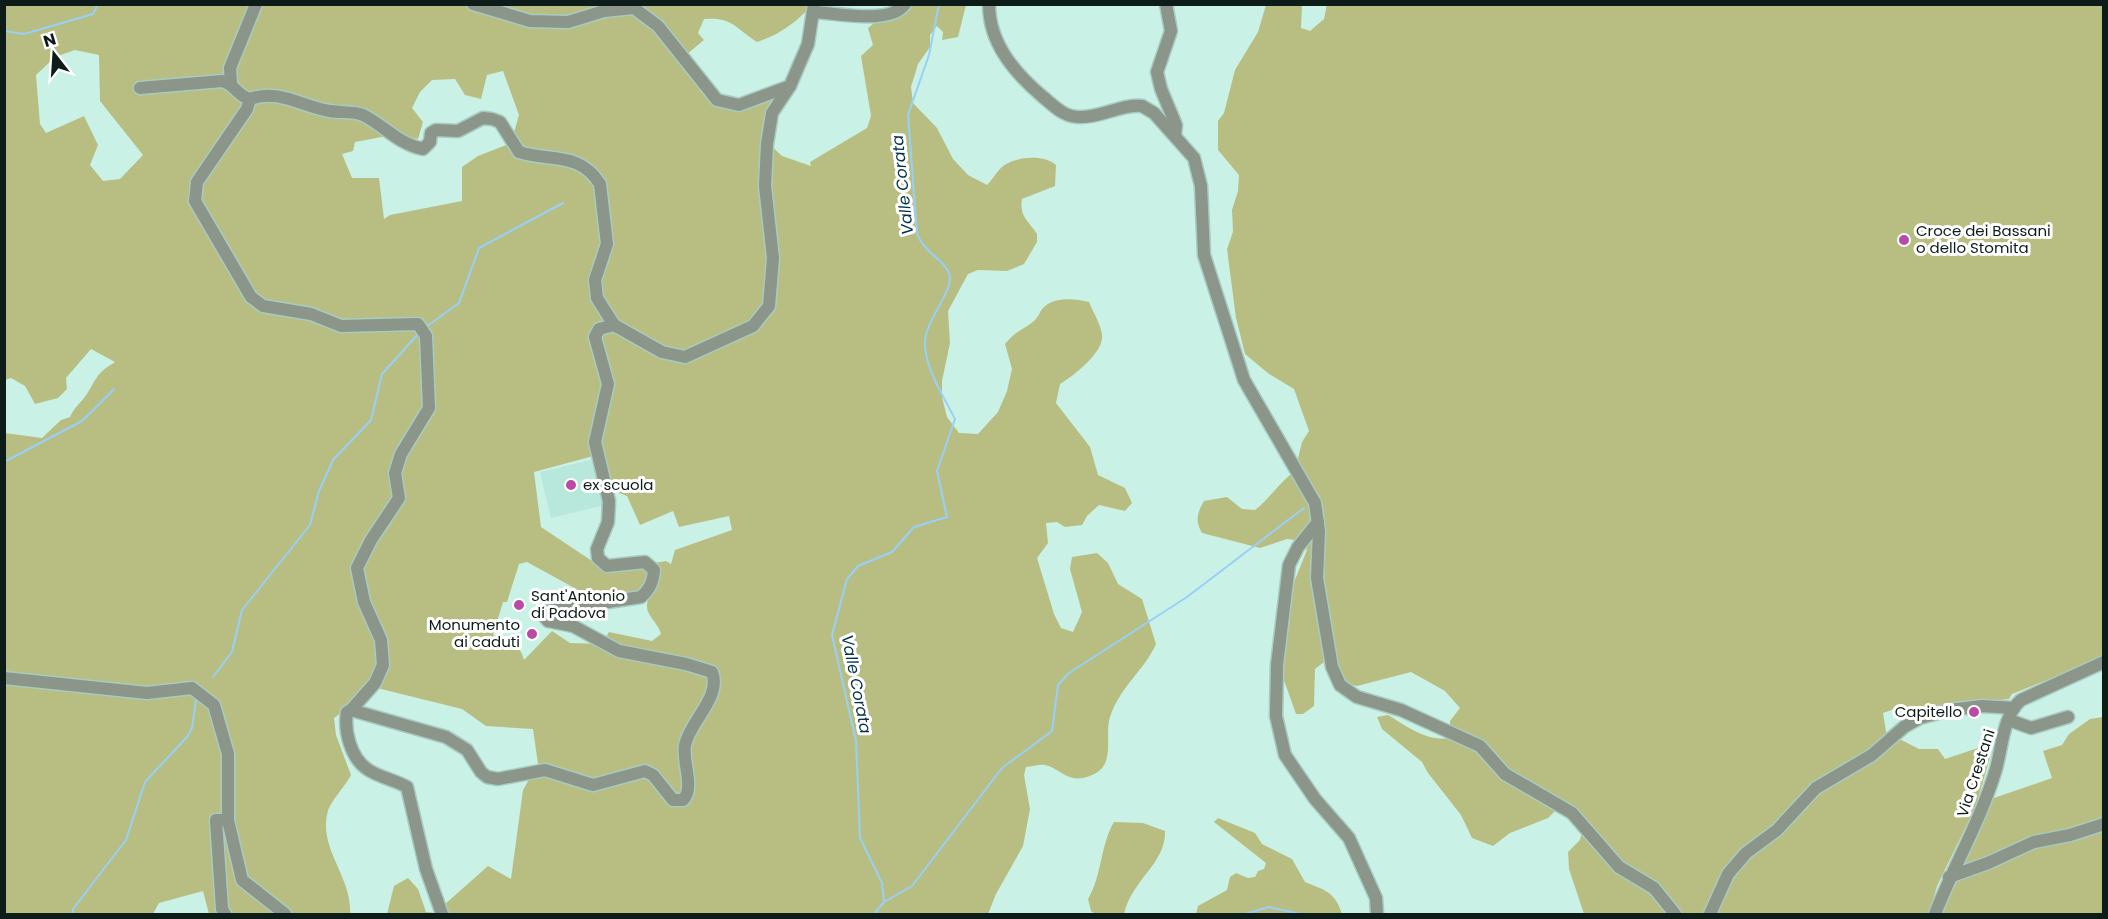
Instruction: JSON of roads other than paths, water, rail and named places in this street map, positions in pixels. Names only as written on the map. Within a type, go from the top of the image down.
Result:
[{"type":"street","points":[[256,4],[230,68],[231,83],[241,97],[250,99],[259,95],[286,97],[328,111],[362,114],[409,146],[423,149],[430,142],[431,133],[436,130],[458,131],[483,118],[492,119],[500,123],[519,152],[568,159],[594,176],[600,184],[607,244],[595,280],[597,298],[614,325],[662,352],[685,357],[753,326],[769,306],[773,258],[765,186],[767,144],[772,113],[790,86],[808,44],[814,8],[885,17],[899,12],[905,4]]},
{"type":"street","points":[[473,4],[530,21],[568,22],[604,11],[634,8],[658,26],[717,100],[739,105],[790,86]]},
{"type":"street","points":[[990,4],[995,36],[1006,59],[1031,87],[1057,109],[1068,115],[1083,117],[1132,106],[1142,106],[1154,113],[1194,158],[1200,175],[1204,255],[1244,380],[1313,496],[1318,522],[1317,578],[1332,667],[1340,685],[1357,697],[1401,710],[1480,746],[1505,774],[1572,813],[1619,867],[1658,892],[1675,915]]},
{"type":"street","points":[[1166,4],[1171,31],[1157,72],[1161,89],[1176,125],[1175,135]]},
{"type":"street","points":[[140,88],[222,81],[231,83]]},
{"type":"street","points":[[250,99],[247,109],[197,182],[195,201],[251,297],[262,306],[310,314],[341,326],[395,323],[422,330],[429,408],[400,454],[395,473],[399,498],[371,540],[357,568],[364,602],[381,640],[383,665],[375,683],[347,712],[345,724],[356,756],[367,770],[407,787],[426,869],[442,915]]},
{"type":"street","points":[[351,710],[446,737],[467,750],[481,772],[487,777],[498,778],[545,770],[593,785],[645,771],[652,775],[674,800],[683,800],[686,796],[685,744],[716,684],[712,672],[686,664],[619,651],[573,626],[548,621],[544,616],[548,611],[641,597],[649,590],[654,579],[654,570],[645,562],[607,566],[598,558],[597,549],[608,522],[609,501],[595,442],[608,384],[595,337],[600,329],[614,325]]},
{"type":"street","points":[[1318,522],[1298,547],[1289,565],[1277,665],[1276,716],[1285,755],[1315,799],[1349,838],[1376,898],[1377,915]]},
{"type":"street","points":[[2068,717],[2041,728],[2031,728],[2011,714],[2025,698],[2103,662]]},
{"type":"street","points":[[4,678],[147,693],[192,688],[214,705],[228,754],[228,820],[243,880],[285,915]]},
{"type":"street","name":"Via Crestani","points":[[1710,915],[1736,863],[1777,830],[1816,788],[1872,755],[1904,726],[1920,718],[1970,707],[2011,714],[1982,813],[1949,877],[1935,915]]},
{"type":"street","points":[[225,915],[222,909],[215,826],[216,820],[228,820]]},
{"type":"street","points":[[1949,877],[1988,863],[2034,842],[2070,836],[2103,824]]},
{"type":"waterway","points":[[4,31],[24,34],[93,14],[98,4]]},
{"type":"waterway","name":"Valle Corata","points":[[874,914],[884,902],[882,883],[860,838],[856,741],[832,635],[847,579],[858,566],[892,552],[914,527],[947,517],[937,471],[955,419],[932,375],[925,346],[929,326],[950,280],[946,268],[924,246],[917,234],[908,115],[929,55],[939,4]]},
{"type":"waterway","points":[[426,327],[459,303],[479,248],[563,203]]},
{"type":"waterway","points":[[213,677],[232,652],[242,610],[310,525],[319,491],[333,460],[371,420],[382,374],[419,333]]},
{"type":"waterway","points":[[4,462],[82,421],[114,389]]},
{"type":"waterway","points":[[884,902],[912,886],[1002,768],[1052,731],[1058,685],[1069,673],[1187,597],[1304,508]]},
{"type":"waterway","points":[[73,914],[73,909],[126,840],[145,782],[187,737],[192,728],[196,700]]},
{"type":"waterway","points":[[1245,914],[1269,907],[1300,914]]},
{"type":"place","name":"Croce dei Bassani o dello Stomita","points":[[1904,240]]},
{"type":"place","name":"ex scuola","points":[[571,485]]},
{"type":"place","name":"Sant'Antonio di Padova","points":[[519,605]]},
{"type":"place","name":"Monumento ai caduti","points":[[532,634]]},
{"type":"place","name":"Capitello","points":[[1974,712]]}]
